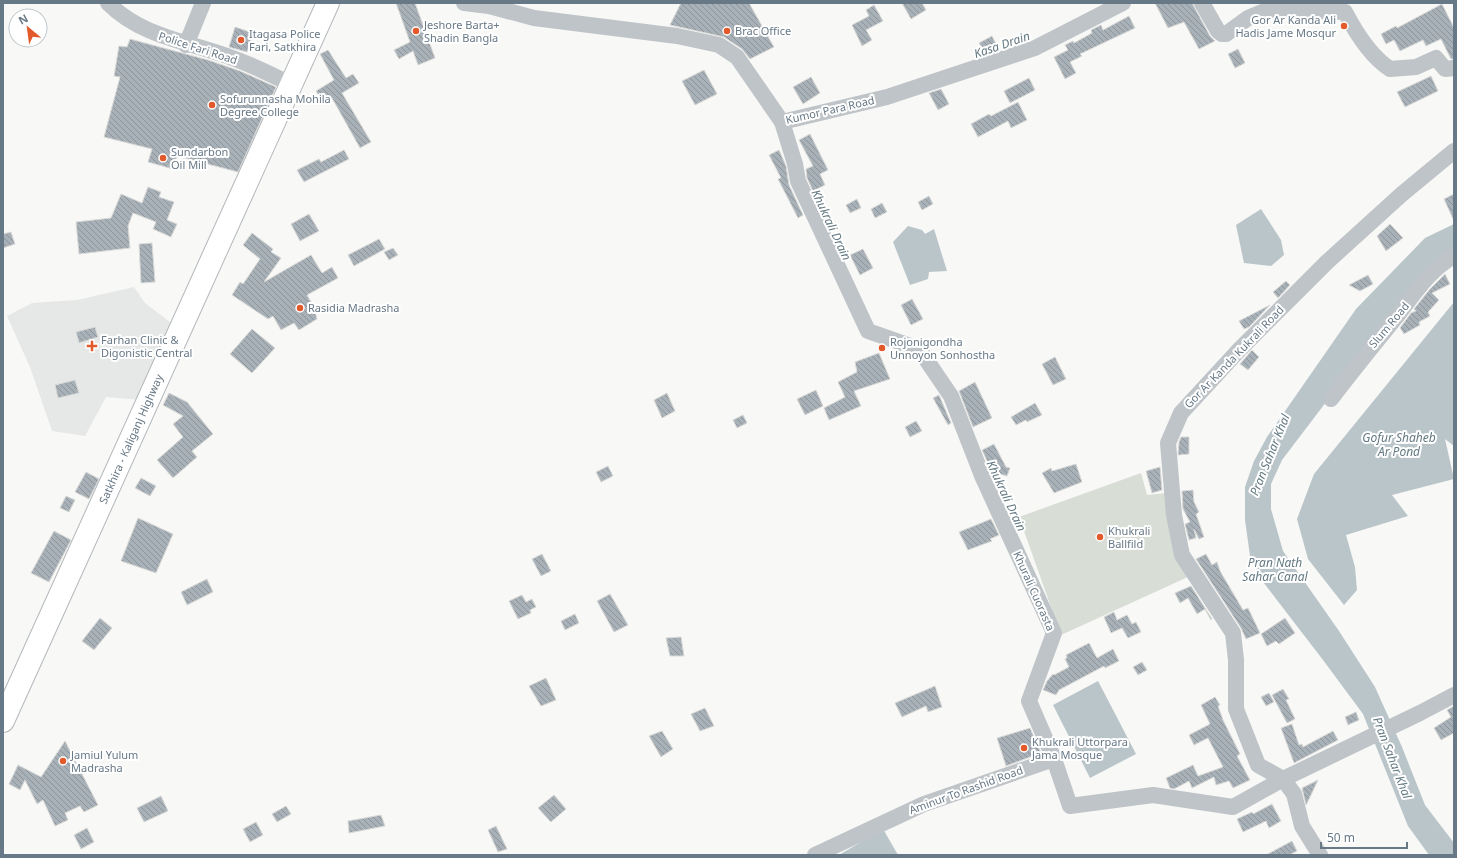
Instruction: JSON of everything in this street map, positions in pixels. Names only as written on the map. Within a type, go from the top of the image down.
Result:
[{"type":"highway","name":"Satkhira - Kaliganj Highway","points":[[3,721],[328,3]]},
{"type":"street","name":"Police Fari Road","points":[[108,3],[149,32],[186,45],[226,56],[263,70],[292,85]]},
{"type":"street","points":[[186,45],[202,3]]},
{"type":"street","name":"Kumor Para Road","points":[[464,3],[489,6],[534,18],[677,36],[719,45],[736,57],[782,122],[887,97],[1035,48],[1123,3]]},
{"type":"street","points":[[1202,3],[1218,31],[1222,34],[1226,34],[1248,18],[1265,11],[1284,8],[1303,11],[1345,12],[1353,27],[1373,55],[1390,69],[1416,67],[1436,58],[1445,69],[1454,68]]},
{"type":"street","name":"Khurali Cuorasta","points":[[782,122],[796,164],[798,181],[868,331],[919,349],[951,396],[983,478],[1054,634],[1029,701],[1054,759],[1070,806],[1153,795],[1233,807],[1282,779]]},
{"type":"street","name":"Gor Ar Kanda Kukrali Road","points":[[1282,779],[1258,765],[1236,709],[1236,660],[1233,633],[1182,555],[1174,515],[1168,443],[1181,413],[1245,344],[1327,262],[1402,194],[1454,151]]},
{"type":"street","name":"Slum Road","points":[[1331,399],[1367,351],[1425,281],[1444,262],[1454,256]]},
{"type":"street","points":[[1320,855],[1302,826],[1294,794],[1282,779],[1420,714],[1454,695]]},
{"type":"street","name":"Aminur To Rashid Road","points":[[815,855],[924,804],[1054,759]]},
{"type":"shaded area","name":"Farhan Clinic & Digonistic Central","points":[[134,287],[145,303],[174,325],[140,400],[106,397],[85,436],[52,431],[30,367],[7,316],[32,303],[77,300]]},
{"type":"shaded area","name":"Khukrali Ballfild","points":[[1141,473],[1147,495],[1167,493],[1190,576],[1061,635],[1019,517]]},
{"type":"water","points":[[1261,209],[1281,240],[1284,255],[1271,266],[1244,263],[1236,225]]},
{"type":"water","name":"Pran Nath Sahar Canal","points":[[1454,224],[1454,255],[1380,331],[1282,460],[1271,484],[1271,509],[1283,551],[1339,631],[1375,687],[1402,747],[1425,805],[1454,843],[1454,855],[1429,855],[1408,826],[1363,714],[1260,578],[1250,556],[1245,520],[1245,487],[1254,461],[1267,437],[1356,309],[1425,238]]},
{"type":"water","points":[[908,226],[922,230],[925,234],[934,229],[947,271],[929,272],[928,279],[910,285],[893,242]]},
{"type":"water","name":"Gofur Shaheb Ar Pond","points":[[1454,302],[1454,446],[1445,439],[1454,479],[1392,495],[1408,516],[1346,535],[1355,567],[1357,590],[1344,605],[1308,559],[1297,519],[1314,474]]},
{"type":"water","points":[[1098,681],[1136,754],[1090,778],[1053,705]]},
{"type":"water","points":[[883,829],[898,855],[839,855]]},
{"type":"building","name":"Jeshore Barta+ Shadin Bangla","points":[[396,3],[415,3],[435,58],[418,65],[413,51],[399,59],[394,50],[410,42]]},
{"type":"building","name":"Brac Office","points":[[681,3],[749,3],[774,47],[750,59],[742,49],[724,37],[670,25]]},
{"type":"building","points":[[902,3],[922,3],[926,10],[911,19]]},
{"type":"building","points":[[1155,3],[1192,3],[1210,36],[1215,41],[1199,49],[1184,22],[1168,28]]},
{"type":"building","points":[[1442,4],[1454,28],[1454,59],[1451,59],[1441,39],[1426,46],[1423,40],[1400,51],[1394,40],[1386,44],[1381,34],[1396,26],[1397,28]]},
{"type":"building","points":[[874,5],[883,21],[866,30],[872,40],[862,46],[852,25],[869,16],[866,10]]},
{"type":"building","points":[[1129,16],[1135,28],[1080,54],[1082,56],[1070,62],[1076,73],[1065,79],[1054,57],[1068,50],[1065,45],[1073,41],[1074,43],[1092,33],[1091,30],[1101,25],[1103,30]]},
{"type":"building","name":"Itagasa Police Fari, Satkhira","points":[[235,27],[253,33],[247,52],[229,47]]},
{"type":"building","points":[[992,36],[997,46],[985,53],[979,43]]},
{"type":"building","name":"Sofurunnasha Mohila Degree College","points":[[130,39],[208,60],[240,71],[276,87],[238,172],[177,156],[173,169],[148,162],[152,149],[104,137],[120,77],[114,76],[119,46],[127,47]]},
{"type":"building","points":[[1238,49],[1245,63],[1235,68],[1228,54]]},
{"type":"building","points":[[328,50],[346,78],[353,74],[359,83],[342,93],[371,142],[360,148],[332,98],[323,103],[316,91],[334,80],[320,54]]},
{"type":"building","points":[[704,70],[717,94],[695,105],[682,81]]},
{"type":"building","points":[[1431,76],[1438,91],[1405,107],[1397,92]]},
{"type":"building","points":[[811,77],[820,93],[803,104],[793,87]]},
{"type":"building","points":[[1029,78],[1035,90],[1010,103],[1004,91]]},
{"type":"building","points":[[941,89],[949,104],[938,110],[929,93]]},
{"type":"building","points":[[1018,102],[1027,120],[1011,128],[1008,121],[978,137],[971,124],[989,114],[991,116]]},
{"type":"building","points":[[810,134],[828,170],[820,174],[825,185],[813,191],[807,178],[806,169],[813,166],[799,140]]},
{"type":"building","points":[[344,150],[349,159],[304,182],[297,170],[319,159],[321,162]]},
{"type":"building","points":[[779,150],[786,166],[789,185],[803,215],[798,218],[778,179],[781,178],[769,155]]},
{"type":"building","points":[[148,187],[161,192],[159,197],[174,202],[167,220],[177,224],[171,237],[153,229],[156,222],[133,213],[128,226],[130,248],[79,254],[76,222],[111,218],[121,194],[142,203]]},
{"type":"building","points":[[1454,194],[1454,221],[1444,199]]},
{"type":"building","points":[[929,196],[933,204],[922,210],[918,202]]},
{"type":"building","points":[[857,199],[861,208],[850,213],[846,205]]},
{"type":"building","points":[[882,203],[887,212],[875,218],[871,209]]},
{"type":"building","points":[[309,214],[319,231],[300,241],[291,224]]},
{"type":"building","points":[[1390,224],[1403,238],[1386,251],[1377,236]]},
{"type":"building","points":[[11,232],[15,244],[3,248],[3,234]]},
{"type":"building","points":[[252,233],[273,249],[271,252],[281,258],[264,282],[311,255],[322,273],[332,267],[338,278],[307,295],[314,307],[317,319],[299,330],[294,323],[281,330],[273,316],[268,319],[232,295],[240,282],[243,284],[260,259],[243,245]]},
{"type":"building","points":[[379,239],[385,249],[354,266],[348,255]]},
{"type":"building","points":[[152,243],[155,282],[141,283],[139,244]]},
{"type":"building","points":[[393,248],[398,255],[389,260],[384,252]]},
{"type":"building","points":[[863,249],[873,268],[860,275],[850,255]]},
{"type":"building","points":[[1445,274],[1450,284],[1432,293],[1439,300],[1428,312],[1430,316],[1419,322],[1420,325],[1404,334],[1400,328],[1411,313],[1416,311],[1414,309],[1430,289]]},
{"type":"building","points":[[1368,275],[1373,284],[1360,291],[1349,285]]},
{"type":"building","points":[[1286,281],[1290,285],[1278,298],[1273,292]]},
{"type":"building","points":[[912,299],[923,319],[911,325],[901,305]]},
{"type":"building","points":[[1270,305],[1249,327],[1244,329],[1239,321]]},
{"type":"building","points":[[95,327],[98,337],[79,343],[76,332]]},
{"type":"building","points":[[252,329],[275,348],[252,373],[230,354]]},
{"type":"building","points":[[1252,350],[1259,357],[1248,370],[1240,364]]},
{"type":"building","points":[[879,353],[890,379],[854,391],[861,406],[829,420],[824,408],[845,397],[838,382],[857,372],[855,362]]},
{"type":"building","points":[[1055,357],[1066,379],[1053,385],[1042,364]]},
{"type":"building","points":[[75,380],[79,393],[58,398],[55,385]]},
{"type":"building","points":[[975,382],[992,418],[973,427],[959,391]]},
{"type":"building","points":[[816,390],[823,406],[805,415],[797,399]]},
{"type":"building","points":[[169,393],[187,402],[213,434],[192,451],[197,457],[173,478],[157,460],[183,437],[173,424],[183,416],[163,405]]},
{"type":"building","points":[[667,393],[675,411],[662,418],[654,400]]},
{"type":"building","points":[[939,395],[951,423],[948,425],[933,398]]},
{"type":"building","points":[[1035,403],[1042,415],[1016,425],[1011,417]]},
{"type":"building","points":[[743,415],[747,423],[737,428],[733,420]]},
{"type":"building","points":[[916,421],[922,431],[910,437],[905,427]]},
{"type":"building","points":[[1181,437],[1189,437],[1189,454],[1178,455]]},
{"type":"building","points":[[994,444],[1006,467],[1010,468],[1007,476],[1000,474],[994,476],[982,450]]},
{"type":"building","points":[[1076,464],[1082,482],[1054,493],[1042,473],[1051,468],[1052,471]]},
{"type":"building","points":[[608,466],[613,476],[601,482],[596,472]]},
{"type":"building","points":[[1160,467],[1162,490],[1152,493],[1146,471]]},
{"type":"building","points":[[86,472],[99,479],[89,499],[75,492]]},
{"type":"building","points":[[141,478],[156,486],[150,496],[135,488]]},
{"type":"building","points":[[1193,490],[1194,502],[1199,512],[1196,514],[1204,537],[1199,539],[1194,529],[1196,538],[1189,540],[1185,524],[1190,522],[1183,509],[1182,491]]},
{"type":"building","points":[[66,496],[75,500],[69,512],[60,508]]},
{"type":"building","points":[[138,518],[173,534],[156,573],[121,561]]},
{"type":"building","points":[[991,519],[999,535],[990,539],[992,541],[968,550],[959,532]]},
{"type":"building","points":[[54,531],[71,540],[49,582],[31,573]]},
{"type":"building","points":[[542,554],[551,571],[541,576],[532,559]]},
{"type":"building","points":[[1206,554],[1212,565],[1217,562],[1220,571],[1243,610],[1248,608],[1260,633],[1246,639],[1241,628],[1196,559]]},
{"type":"building","points":[[207,579],[213,592],[187,605],[181,592]]},
{"type":"building","points":[[1191,586],[1212,619],[1211,620],[1205,609],[1197,614],[1188,598],[1180,603],[1175,593]]},
{"type":"building","points":[[610,594],[628,625],[614,632],[597,601]]},
{"type":"building","points":[[522,595],[526,602],[532,599],[536,607],[530,610],[531,613],[518,619],[509,601]]},
{"type":"building","points":[[1114,612],[1117,620],[1127,615],[1132,624],[1136,622],[1141,632],[1128,638],[1122,628],[1111,633],[1104,617]]},
{"type":"building","points":[[575,614],[579,623],[565,630],[561,621]]},
{"type":"building","points":[[100,618],[112,628],[94,650],[82,641]]},
{"type":"building","points":[[1285,618],[1295,633],[1279,644],[1276,641],[1267,646],[1261,634]]},
{"type":"building","points":[[681,637],[684,656],[670,656],[666,638]]},
{"type":"building","points":[[1089,643],[1097,658],[1113,649],[1119,661],[1105,668],[1104,666],[1059,690],[1056,695],[1043,690],[1047,681],[1053,674],[1054,675],[1069,667],[1065,659],[1067,658],[1066,655]]},
{"type":"building","points":[[1142,662],[1147,670],[1138,675],[1133,667]]},
{"type":"building","points":[[546,678],[556,700],[541,706],[529,686]]},
{"type":"building","points":[[935,686],[942,707],[928,712],[926,706],[902,717],[895,703]]},
{"type":"building","points":[[1283,689],[1289,699],[1286,700],[1295,719],[1287,723],[1272,695]]},
{"type":"building","points":[[1269,693],[1274,702],[1266,706],[1261,697]]},
{"type":"building","points":[[1215,697],[1220,705],[1218,706],[1223,720],[1240,754],[1237,756],[1250,780],[1233,788],[1229,781],[1216,785],[1214,777],[1192,788],[1189,781],[1174,789],[1170,788],[1166,778],[1193,765],[1198,776],[1223,767],[1208,738],[1194,745],[1189,735],[1210,724],[1201,705]]},
{"type":"building","points":[[1454,706],[1454,733],[1441,740],[1434,728],[1451,717],[1447,710]]},
{"type":"building","points":[[705,708],[714,726],[700,731],[691,714]]},
{"type":"building","points":[[1356,712],[1359,720],[1348,725],[1345,717]]},
{"type":"building","points":[[1292,724],[1299,745],[1302,744],[1303,747],[1333,731],[1338,740],[1294,763],[1281,728]]},
{"type":"building","name":"Khukrali Uttorpara Jama Mosque","points":[[1030,728],[1041,753],[1006,766],[997,738]]},
{"type":"building","points":[[662,731],[673,749],[661,757],[649,736]]},
{"type":"building","points":[[65,741],[98,805],[84,812],[80,806],[65,813],[68,820],[55,826],[43,800],[37,804],[25,780],[20,790],[9,784],[18,765],[41,777]]},
{"type":"building","points":[[1318,780],[1310,797],[1306,805],[1302,788]]},
{"type":"building","points":[[554,795],[566,809],[551,822],[538,808]]},
{"type":"building","points":[[161,796],[168,811],[144,822],[137,808]]},
{"type":"building","points":[[1272,804],[1281,821],[1269,828],[1266,821],[1243,832],[1237,819],[1252,812],[1253,814]]},
{"type":"building","points":[[286,806],[291,814],[277,822],[272,814]]},
{"type":"building","points":[[381,815],[385,826],[349,833],[348,821]]},
{"type":"building","points":[[256,822],[263,835],[250,842],[243,829]]},
{"type":"building","points":[[496,826],[507,849],[498,852],[488,830]]},
{"type":"building","points":[[87,828],[94,842],[81,849],[74,835]]},
{"type":"building","points":[[1292,841],[1297,851],[1289,855],[1266,855]]},
{"type":"place","name":"Gor Ar Kanda Ali Hadis Jame Mosqur","points":[[1344,26]]},
{"type":"place","name":"Jeshore Barta+ Shadin Bangla","points":[[416,31]]},
{"type":"place","name":"Brac Office","points":[[727,31]]},
{"type":"place","name":"Itagasa Police Fari, Satkhira","points":[[241,40]]},
{"type":"place","name":"Sofurunnasha Mohila Degree College","points":[[212,105]]},
{"type":"place","name":"Sundarbon Oil Mill","points":[[163,158]]},
{"type":"place","name":"Rasidia Madrasha","points":[[300,308]]},
{"type":"place","name":"Farhan Clinic & Digonistic Central","points":[[92,346]]},
{"type":"place","name":"Rojonigondha Unnoyon Sonhostha","points":[[882,348]]},
{"type":"place","name":"Khukrali Ballfild","points":[[1100,537]]},
{"type":"place","name":"Khukrali Uttorpara Jama Mosque","points":[[1024,748]]},
{"type":"place","name":"Jamiul Yulum Madrasha","points":[[63,761]]},
{"type":"water label","name":"Kasa Drain","points":[[1002,45]]},
{"type":"water label","name":"Khukrali Drain","points":[[831,225]]},
{"type":"water label","name":"Pran Sahar Khal","points":[[1270,455]]},
{"type":"water label","name":"Khukrali Drain","points":[[1006,496]]},
{"type":"water label","name":"Pran Sahar Khal","points":[[1392,758]]}]
